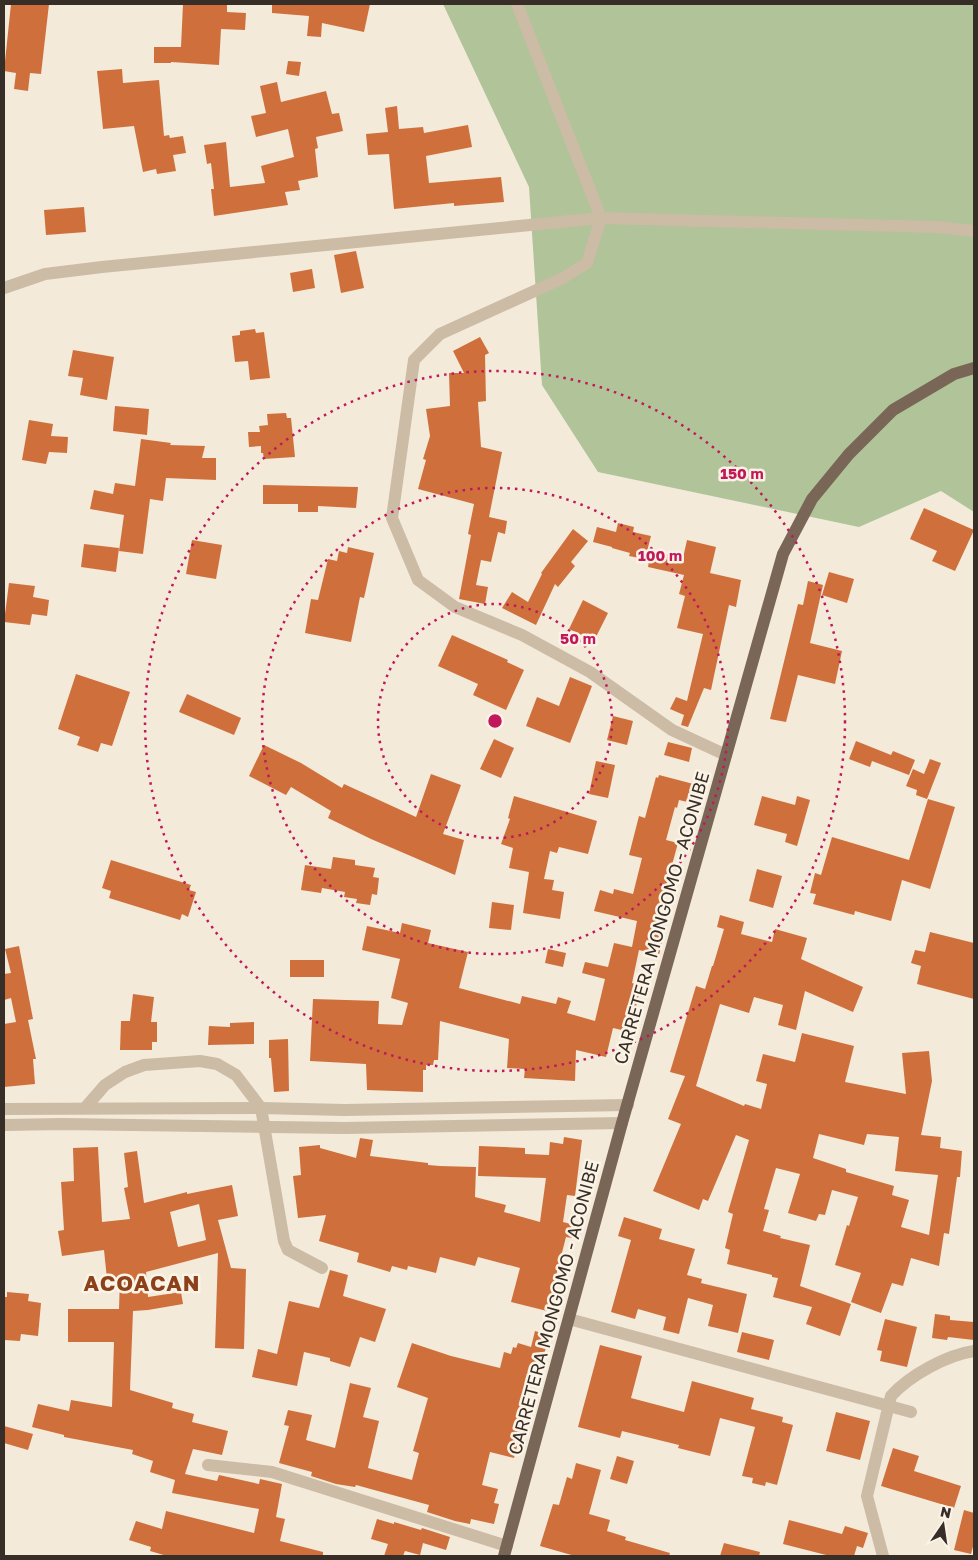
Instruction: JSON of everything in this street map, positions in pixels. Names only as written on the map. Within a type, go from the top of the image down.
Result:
[{"type":"main road","name":"CARRETERA MONGOMO - ACONIBE","points":[[505,1551],[622,1123],[783,554],[812,499],[849,454],[894,410],[954,374],[974,368]]},
{"type":"street","points":[[517,4],[601,218],[587,262],[563,278],[440,334],[414,360],[392,518],[418,580],[455,607],[522,635],[590,672],[672,730],[726,755]]},
{"type":"street","points":[[4,288],[45,274],[93,268],[601,218],[936,227],[974,231]]},
{"type":"street","points":[[85,1108],[105,1085],[125,1072],[144,1065],[200,1061],[217,1064],[236,1075],[261,1108],[284,1241],[288,1250],[322,1268]]},
{"type":"street","points":[[4,1109],[261,1108],[345,1110],[628,1105]]},
{"type":"street","points":[[4,1126],[63,1124],[345,1128],[622,1123]]},
{"type":"street","points":[[569,1319],[911,1412]]},
{"type":"street","points":[[883,1556],[868,1496],[891,1396],[900,1386],[912,1378],[952,1356],[974,1351]]},
{"type":"street","points":[[208,1465],[272,1472],[505,1551]]},
{"type":"green space","points":[[443,4],[974,4],[974,512],[941,491],[859,527],[598,472],[542,385],[529,187]]},
{"type":"building","points":[[11,4],[49,4],[41,74],[30,73],[28,91],[14,89],[16,73],[4,71]]},
{"type":"building","points":[[183,4],[227,4],[227,12],[246,13],[245,30],[221,29],[219,65],[171,62],[154,63],[154,47],[181,47]]},
{"type":"building","points":[[272,4],[370,4],[364,32],[322,23],[321,37],[307,36],[309,16],[272,13]]},
{"type":"building","points":[[288,61],[301,62],[299,76],[286,74]]},
{"type":"building","points":[[122,69],[123,83],[159,80],[164,136],[169,135],[170,138],[183,136],[186,153],[173,155],[176,171],[157,174],[156,169],[143,172],[134,126],[103,129],[97,71]]},
{"type":"building","points":[[277,82],[281,102],[326,91],[332,114],[339,113],[343,131],[316,137],[318,148],[315,149],[318,177],[298,181],[300,190],[285,192],[288,205],[214,216],[211,189],[214,189],[211,163],[207,164],[204,145],[226,142],[230,187],[265,183],[261,166],[294,157],[288,129],[256,137],[251,116],[266,113],[260,86]]},
{"type":"building","points":[[397,106],[399,129],[423,127],[424,133],[468,125],[472,147],[426,156],[429,183],[501,177],[504,202],[454,206],[454,203],[394,209],[389,154],[368,155],[366,134],[388,132],[385,108]]},
{"type":"building","points":[[84,207],[86,232],[46,235],[44,210]]},
{"type":"building","points":[[356,251],[364,288],[341,293],[334,255]]},
{"type":"building","points":[[312,269],[315,288],[293,292],[290,273]]},
{"type":"building","points":[[255,329],[256,333],[264,332],[270,378],[250,380],[248,361],[235,362],[232,336],[240,335],[240,331]]},
{"type":"building","points":[[480,337],[489,353],[485,355],[486,401],[478,402],[481,447],[502,452],[489,517],[507,521],[505,534],[498,532],[491,562],[481,560],[476,585],[488,587],[485,604],[459,599],[471,535],[468,534],[474,504],[418,489],[426,460],[423,459],[430,436],[426,409],[450,406],[449,373],[464,373],[453,351]]},
{"type":"building","points":[[73,350],[114,357],[107,400],[80,395],[83,378],[68,376]]},
{"type":"building","points":[[115,406],[149,409],[147,435],[113,431]]},
{"type":"building","points":[[286,413],[287,418],[291,418],[295,457],[264,459],[263,453],[261,453],[261,446],[249,447],[248,432],[260,432],[259,426],[268,425],[267,414]]},
{"type":"building","points":[[29,420],[53,424],[51,436],[68,437],[67,453],[49,452],[46,464],[22,460]]},
{"type":"building","points":[[141,439],[171,443],[170,445],[205,446],[202,458],[216,458],[216,480],[166,478],[163,501],[150,499],[143,554],[119,551],[124,515],[90,509],[94,490],[113,494],[115,483],[135,486]]},
{"type":"building","points":[[263,485],[358,487],[356,508],[318,506],[318,512],[298,512],[298,504],[263,504]]},
{"type":"building","points":[[924,508],[974,530],[955,571],[932,561],[937,551],[910,539]]},
{"type":"building","points":[[618,523],[634,527],[633,532],[651,536],[645,559],[629,556],[630,553],[593,542],[597,527],[616,532]]},
{"type":"building","points":[[573,529],[588,541],[571,562],[575,566],[558,587],[555,584],[536,625],[502,608],[512,592],[528,602],[541,573]]},
{"type":"building","points":[[192,540],[222,545],[216,579],[186,574]]},
{"type":"building","points":[[687,540],[716,547],[710,573],[741,580],[736,607],[729,605],[711,690],[704,688],[688,727],[681,725],[684,715],[670,709],[676,697],[687,701],[703,634],[677,628],[685,596],[679,594],[684,575],[648,567],[651,550],[683,558]]},
{"type":"building","points":[[84,544],[119,548],[116,572],[81,567]]},
{"type":"building","points":[[348,547],[374,553],[364,598],[360,597],[351,642],[305,633],[311,599],[318,600],[328,559],[337,561],[339,551],[347,553]]},
{"type":"building","points":[[829,572],[854,579],[847,603],[822,595]]},
{"type":"building","points":[[808,581],[823,585],[810,643],[842,651],[835,684],[798,675],[786,722],[770,719],[798,604],[803,605]]},
{"type":"building","points":[[9,583],[35,586],[33,597],[49,600],[47,616],[32,614],[30,625],[4,622]]},
{"type":"building","points":[[583,600],[608,613],[594,641],[569,629]]},
{"type":"building","points":[[452,635],[508,660],[507,662],[524,670],[506,710],[473,695],[478,684],[438,666]]},
{"type":"building","points":[[76,674],[130,692],[112,746],[101,743],[98,752],[77,745],[80,737],[58,729]]},
{"type":"building","points":[[570,677],[592,686],[570,743],[526,726],[537,697],[559,706]]},
{"type":"building","points":[[187,694],[241,718],[234,735],[179,712]]},
{"type":"building","points":[[613,716],[633,721],[627,745],[607,740]]},
{"type":"building","points":[[494,739],[514,748],[501,778],[480,769]]},
{"type":"building","points":[[856,741],[891,755],[893,751],[915,760],[909,775],[872,761],[870,767],[849,759]]},
{"type":"building","points":[[668,742],[692,748],[689,762],[664,755]]},
{"type":"building","points":[[264,745],[301,763],[342,788],[344,784],[416,817],[431,774],[461,785],[443,834],[464,840],[455,875],[371,839],[328,818],[331,811],[291,787],[286,795],[249,776]]},
{"type":"building","points":[[930,759],[941,763],[927,799],[916,795],[917,790],[906,786],[913,769],[924,774]]},
{"type":"building","points":[[596,761],[615,765],[608,798],[589,794]]},
{"type":"building","points":[[659,775],[705,787],[700,805],[679,800],[677,808],[675,807],[666,840],[678,843],[661,905],[669,908],[661,937],[663,938],[659,955],[639,950],[632,983],[641,986],[630,1032],[613,1028],[606,1057],[576,1050],[575,1081],[524,1078],[525,1069],[507,1068],[509,1039],[440,1021],[438,1060],[434,1060],[433,1065],[426,1065],[426,1070],[423,1070],[423,1092],[367,1090],[366,1064],[310,1061],[313,999],[379,1001],[378,1024],[402,1025],[408,1003],[391,998],[400,959],[362,950],[367,926],[400,933],[402,923],[431,930],[428,943],[468,952],[459,988],[520,1004],[522,996],[556,1004],[558,997],[571,1001],[567,1013],[595,1021],[605,979],[582,973],[585,962],[608,967],[614,943],[632,947],[637,921],[594,911],[600,890],[613,894],[614,889],[633,894],[642,858],[629,855],[639,816],[645,818],[656,777],[658,778]]},
{"type":"building","points":[[514,796],[597,821],[588,854],[559,847],[557,853],[550,851],[544,879],[554,880],[552,890],[564,892],[560,919],[523,913],[529,872],[509,868],[513,848],[501,844],[510,819],[508,818]]},
{"type":"building","points":[[762,796],[795,805],[797,796],[810,800],[797,846],[785,842],[787,834],[754,825]]},
{"type":"building","points":[[928,799],[955,807],[930,889],[902,880],[891,921],[855,911],[854,915],[813,904],[816,894],[810,893],[815,873],[821,875],[832,837],[909,860]]},
{"type":"building","points":[[333,857],[355,860],[355,865],[375,868],[373,877],[379,878],[377,895],[372,894],[370,905],[356,903],[357,899],[344,897],[345,892],[322,888],[321,893],[301,890],[305,865],[331,869]]},
{"type":"building","points":[[111,860],[191,885],[189,890],[196,892],[188,917],[182,914],[180,920],[109,898],[111,891],[102,888]]},
{"type":"building","points":[[757,869],[782,876],[773,908],[749,901]]},
{"type":"building","points":[[492,902],[514,905],[511,930],[489,928]]},
{"type":"building","points":[[720,915],[744,922],[741,934],[772,942],[775,929],[807,938],[801,959],[863,987],[853,1012],[805,991],[796,1030],[778,1025],[783,1005],[754,997],[749,1013],[720,1004],[696,1086],[744,1106],[745,1104],[761,1109],[767,1084],[756,1081],[763,1054],[795,1062],[802,1033],[854,1046],[845,1082],[906,1094],[902,1053],[929,1051],[932,1081],[921,1135],[941,1137],[940,1148],[962,1151],[960,1177],[957,1177],[949,1234],[944,1233],[939,1266],[911,1258],[903,1286],[892,1283],[881,1313],[851,1302],[861,1273],[835,1265],[858,1197],[832,1190],[825,1215],[819,1214],[816,1221],[788,1213],[800,1174],[776,1168],[764,1209],[769,1210],[763,1231],[781,1236],[780,1238],[810,1245],[800,1286],[851,1304],[840,1336],[806,1324],[812,1307],[773,1297],[778,1278],[727,1264],[730,1250],[725,1248],[733,1214],[728,1212],[749,1140],[736,1135],[708,1201],[703,1199],[699,1210],[653,1191],[681,1124],[668,1119],[685,1076],[670,1072],[696,986],[705,989],[713,966],[724,929],[717,927]],"holes":[[[819,1134],[864,1145],[867,1134],[899,1137],[895,1171],[938,1175],[929,1235],[901,1227],[909,1200],[892,1195],[894,1186],[846,1172],[846,1169],[813,1158]]]},
{"type":"building","points":[[930,932],[974,943],[974,999],[917,984],[921,966],[911,963],[915,950],[925,952]]},
{"type":"building","points":[[19,946],[33,1019],[28,1020],[36,1059],[33,1059],[35,1084],[4,1087],[4,1024],[16,1022],[11,998],[4,1000],[4,974],[11,973],[5,949]]},
{"type":"building","points":[[548,949],[566,953],[563,967],[545,963]]},
{"type":"building","points":[[290,960],[324,960],[324,977],[290,977]]},
{"type":"building","points":[[133,994],[154,997],[151,1022],[157,1022],[157,1042],[152,1042],[152,1050],[120,1050],[121,1021],[130,1021]]},
{"type":"building","points":[[254,1022],[254,1044],[208,1045],[209,1026],[230,1027],[230,1023]]},
{"type":"building","points":[[288,1039],[289,1091],[274,1092],[271,1058],[269,1058],[269,1040]]},
{"type":"building","points":[[564,1137],[582,1140],[575,1196],[567,1195],[563,1222],[575,1225],[572,1238],[566,1237],[547,1311],[511,1302],[520,1268],[478,1257],[475,1266],[440,1257],[436,1273],[408,1266],[407,1270],[392,1266],[390,1272],[357,1262],[359,1253],[319,1241],[326,1215],[298,1218],[293,1176],[301,1175],[299,1147],[320,1145],[320,1148],[356,1158],[360,1138],[373,1140],[370,1156],[428,1163],[428,1165],[476,1167],[475,1197],[506,1205],[504,1212],[540,1222],[546,1178],[478,1176],[479,1146],[525,1148],[525,1154],[549,1155],[550,1142],[563,1144]]},
{"type":"building","points":[[98,1147],[102,1222],[130,1219],[124,1188],[128,1187],[124,1153],[137,1151],[144,1203],[187,1192],[187,1194],[232,1185],[238,1216],[218,1220],[231,1268],[246,1269],[244,1349],[215,1348],[218,1253],[146,1272],[148,1297],[181,1292],[183,1304],[133,1311],[130,1390],[173,1403],[172,1408],[194,1414],[192,1422],[228,1431],[222,1455],[193,1449],[185,1474],[217,1481],[219,1475],[259,1484],[260,1479],[282,1484],[276,1517],[285,1519],[280,1541],[323,1552],[323,1556],[167,1556],[150,1551],[151,1547],[129,1540],[136,1521],[162,1529],[166,1511],[254,1533],[259,1509],[172,1493],[175,1480],[150,1472],[153,1461],[132,1454],[133,1450],[64,1437],[64,1435],[32,1427],[38,1404],[69,1411],[71,1400],[112,1407],[114,1342],[68,1342],[68,1309],[119,1309],[120,1278],[107,1279],[104,1250],[62,1256],[58,1231],[64,1230],[61,1182],[74,1181],[73,1148]],"holes":[[[199,1204],[206,1240],[178,1247],[170,1212]]]},
{"type":"building","points":[[624,1217],[662,1229],[659,1239],[695,1249],[687,1275],[702,1279],[701,1283],[747,1294],[738,1333],[708,1326],[713,1305],[688,1298],[679,1334],[663,1330],[666,1317],[638,1309],[635,1319],[611,1312],[631,1240],[618,1236]]},
{"type":"building","points":[[330,1270],[348,1275],[343,1296],[386,1309],[375,1342],[360,1337],[350,1367],[330,1361],[330,1358],[304,1352],[297,1386],[252,1377],[258,1349],[277,1354],[289,1301],[319,1308]]},
{"type":"building","points":[[7,1292],[29,1294],[28,1301],[41,1303],[38,1336],[21,1334],[20,1341],[4,1340],[4,1297],[7,1297]]},
{"type":"building","points":[[935,1314],[950,1316],[950,1320],[974,1322],[974,1340],[948,1337],[947,1340],[932,1338]]},
{"type":"building","points":[[885,1319],[917,1327],[907,1367],[880,1361],[882,1351],[877,1350]]},
{"type":"building","points":[[535,1331],[549,1335],[536,1387],[529,1385],[519,1427],[522,1428],[514,1458],[490,1452],[482,1485],[498,1489],[494,1503],[499,1504],[494,1524],[471,1519],[470,1524],[455,1521],[427,1512],[429,1505],[356,1485],[355,1487],[336,1484],[311,1476],[312,1472],[279,1463],[289,1426],[284,1425],[288,1410],[312,1415],[306,1440],[335,1448],[350,1383],[371,1388],[363,1417],[379,1421],[368,1468],[412,1480],[419,1453],[413,1451],[428,1398],[397,1387],[412,1343],[451,1356],[500,1368],[504,1352],[511,1354],[513,1347],[516,1348],[518,1343],[531,1347]]},
{"type":"building","points":[[742,1332],[774,1340],[769,1360],[737,1352]]},
{"type":"building","points":[[600,1345],[642,1356],[631,1398],[684,1412],[692,1381],[754,1398],[751,1409],[783,1417],[782,1422],[793,1425],[777,1485],[766,1482],[765,1486],[752,1483],[753,1478],[742,1476],[755,1427],[720,1418],[710,1456],[678,1448],[679,1445],[622,1431],[620,1438],[578,1427]]},
{"type":"building","points":[[836,1412],[870,1421],[860,1460],[826,1451]]},
{"type":"building","points":[[4,1426],[33,1434],[28,1450],[4,1443]]},
{"type":"building","points":[[893,1448],[919,1456],[914,1471],[961,1486],[954,1508],[881,1486]]},
{"type":"building","points":[[617,1456],[634,1461],[627,1484],[610,1479]]},
{"type":"building","points":[[576,1463],[601,1470],[589,1514],[610,1520],[607,1531],[626,1537],[625,1540],[670,1553],[669,1556],[575,1556],[540,1546],[553,1504],[559,1505],[567,1477],[572,1479]]},
{"type":"building","points":[[964,1510],[974,1513],[974,1543],[971,1554],[954,1550]]},
{"type":"building","points":[[377,1519],[421,1530],[422,1528],[450,1537],[446,1550],[423,1543],[420,1555],[405,1551],[403,1556],[384,1556],[388,1544],[371,1539]]},
{"type":"building","points":[[789,1520],[842,1534],[845,1526],[868,1533],[863,1548],[857,1546],[854,1556],[830,1556],[783,1544]]},
{"type":"building","points":[[724,1543],[760,1552],[759,1556],[720,1556]]},
{"type":"district","name":"ACOACAN","points":[[142,1283]]}]
